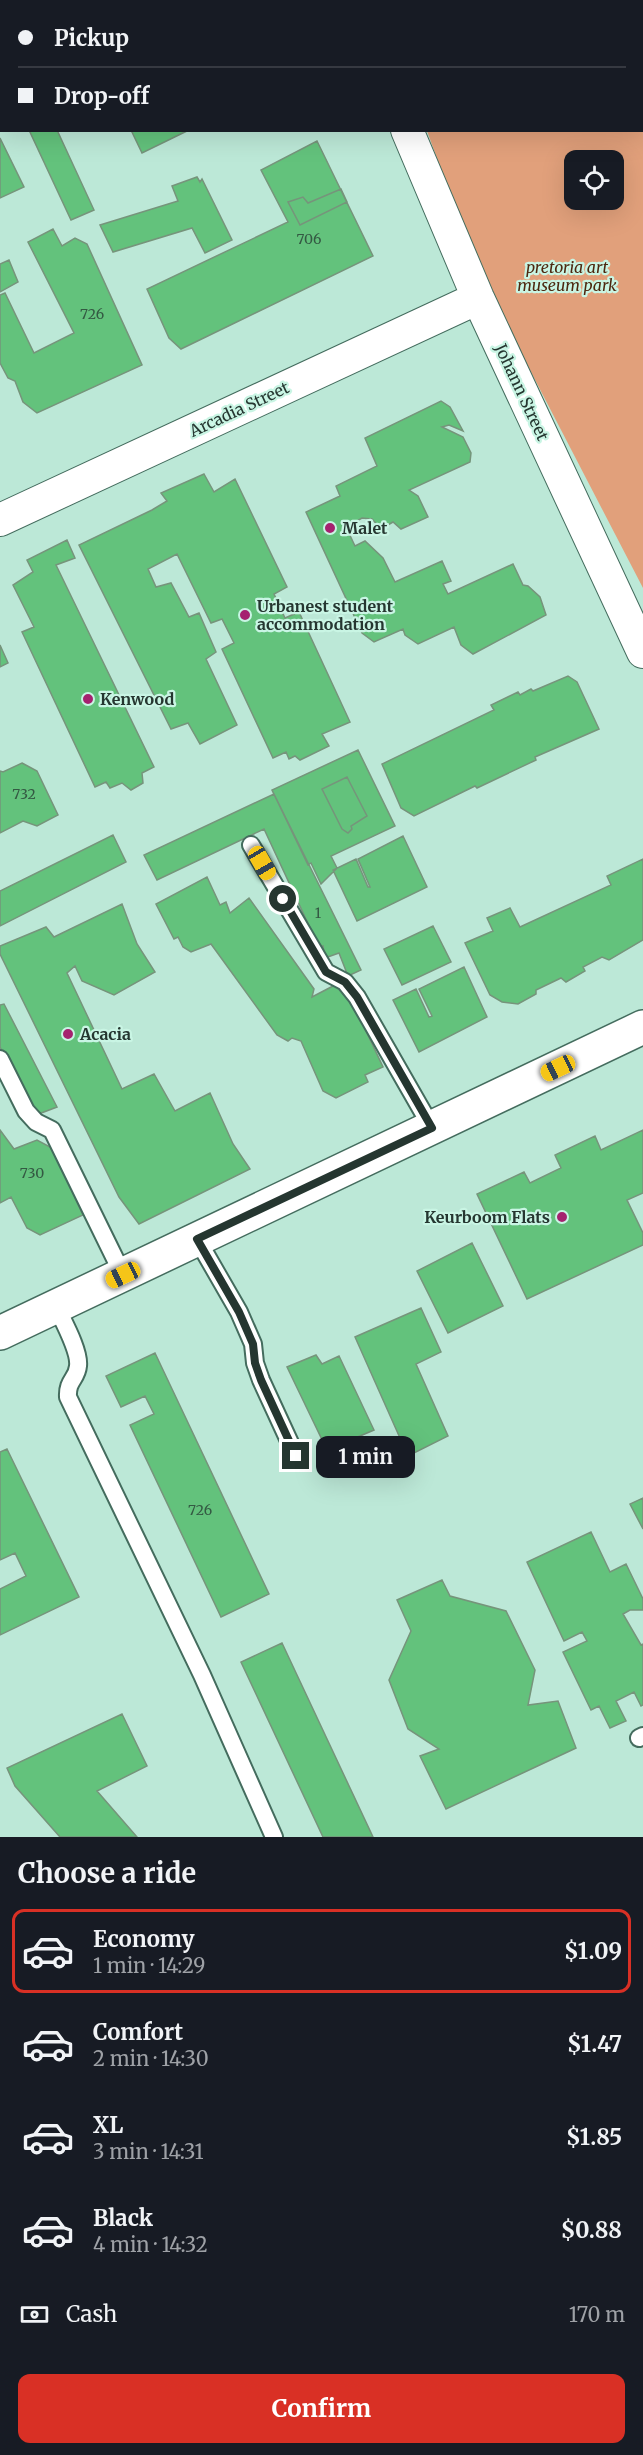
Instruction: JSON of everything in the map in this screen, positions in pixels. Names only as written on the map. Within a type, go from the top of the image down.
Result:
[{"type":"main road","points":[[0,1333],[643,1028]]},
{"type":"street","name":"Johann Street","points":[[408,132],[478,298],[643,652]]},
{"type":"street","name":"Arcadia Street","points":[[0,520],[478,298]]},
{"type":"lane","points":[[251,845],[326,972],[345,982],[357,997],[432,1128]]},
{"type":"lane","points":[[0,1059],[26,1111],[36,1122],[52,1131],[123,1275]]},
{"type":"lane","points":[[197,1239],[239,1312],[253,1344],[255,1363],[261,1380],[296,1456]]},
{"type":"lane","points":[[56,1306],[78,1358],[78,1368],[67,1386],[68,1396],[202,1676],[274,1837]]},
{"type":"green space","name":"pretoria art museum park","points":[[427,132],[643,132],[643,588],[477,268]]},
{"type":"building","points":[[30,132],[58,132],[94,210],[71,220]]},
{"type":"building","points":[[132,132],[185,132],[142,153]]},
{"type":"building","points":[[0,138],[24,187],[0,198]]},
{"type":"building","points":[[317,141],[373,256],[181,349],[169,338],[147,289],[288,222],[261,170]]},
{"type":"building","points":[[197,177],[200,182],[202,179],[232,240],[205,253],[192,228],[113,252],[100,225],[178,201],[172,186]]},
{"type":"building","points":[[341,189],[347,202],[300,225],[288,202],[303,197],[308,203]]},
{"type":"building","points":[[53,229],[62,246],[75,238],[87,244],[142,365],[37,413],[23,402],[15,381],[8,378],[0,363],[0,295],[5,293],[34,353],[74,333],[28,242]]},
{"type":"building","points":[[9,260],[18,282],[0,292],[0,264]]},
{"type":"building","name":"Malet","points":[[441,401],[450,407],[463,431],[449,425],[442,427],[463,437],[471,453],[470,462],[409,490],[418,496],[428,517],[401,529],[393,522],[381,529],[372,519],[362,518],[346,527],[355,546],[365,541],[383,558],[395,582],[442,561],[451,581],[443,584],[448,594],[513,564],[523,585],[528,586],[540,597],[546,615],[473,654],[461,645],[454,627],[418,644],[405,635],[403,629],[374,642],[362,633],[306,512],[340,496],[336,486],[377,466],[365,438]]},
{"type":"building","name":"Urbanest student accommodation","points":[[204,474],[214,492],[235,479],[287,587],[274,594],[285,618],[299,612],[350,722],[322,734],[329,746],[300,760],[295,756],[289,759],[286,752],[273,758],[222,649],[234,643],[222,619],[211,623],[177,554],[148,569],[156,587],[171,583],[189,617],[199,613],[216,652],[206,659],[237,725],[200,744],[188,723],[171,729],[79,545],[152,510],[167,501],[161,493]]},
{"type":"building","name":"Kenwood","points":[[67,540],[75,558],[56,565],[154,767],[142,773],[143,783],[131,790],[122,783],[110,788],[106,782],[95,787],[22,632],[34,627],[13,585],[33,572],[27,560]]},
{"type":"building","points":[[0,645],[8,663],[0,667]]},
{"type":"building","points":[[568,676],[577,682],[599,729],[535,757],[536,760],[477,788],[475,786],[414,816],[401,808],[382,764],[494,710],[491,705],[518,692],[520,695],[531,689],[533,691]]},
{"type":"building","points":[[358,750],[395,826],[331,856],[337,868],[321,884],[311,863],[308,865],[272,790]]},
{"type":"building","points":[[22,763],[37,771],[58,815],[37,826],[23,821],[0,833],[0,771],[3,772]]},
{"type":"building","points":[[347,777],[367,816],[351,826],[352,829],[348,833],[342,829],[322,789]]},
{"type":"building","points":[[274,794],[361,970],[348,976],[339,953],[325,958],[323,946],[319,947],[264,829],[157,880],[144,855]]},
{"type":"building","points":[[113,835],[126,862],[0,926],[0,891]]},
{"type":"building","points":[[403,836],[427,887],[357,921],[333,870],[356,859],[370,887],[358,859]]},
{"type":"building","points":[[643,859],[643,940],[609,960],[602,957],[583,967],[585,971],[566,982],[561,978],[536,990],[536,994],[518,1004],[502,1002],[490,995],[465,943],[493,931],[487,918],[510,908],[520,927],[611,885],[607,876]]},
{"type":"building","points":[[207,877],[220,905],[226,902],[230,913],[249,898],[314,989],[312,997],[335,985],[349,995],[383,1067],[365,1075],[368,1082],[336,1098],[323,1091],[301,1041],[292,1038],[288,1041],[277,1035],[211,944],[191,952],[183,947],[178,937],[174,939],[156,904]]},
{"type":"building","name":"Acacia","points":[[122,904],[137,944],[155,972],[114,995],[82,981],[75,966],[67,973],[122,1089],[154,1074],[175,1111],[210,1093],[233,1144],[250,1169],[139,1224],[119,1197],[0,954],[0,946],[46,927],[54,937]]},
{"type":"building","points":[[433,926],[451,962],[402,985],[384,949]]},
{"type":"building","points":[[464,967],[487,1017],[419,1052],[393,1000],[416,989],[429,1017],[432,1016],[419,989]]},
{"type":"building","points":[[4,1004],[57,1107],[36,1115],[0,1047],[0,1005]]},
{"type":"building","points":[[0,1130],[14,1149],[37,1140],[52,1148],[83,1215],[40,1235],[27,1228],[11,1197],[0,1203]]},
{"type":"building","name":"Keurboom Flats","points":[[643,1130],[643,1193],[627,1200],[643,1233],[643,1245],[527,1299],[477,1194],[524,1172],[530,1183],[561,1168],[555,1155],[595,1136],[601,1150]]},
{"type":"building","points":[[472,1243],[503,1306],[448,1333],[417,1271]]},
{"type":"building","points":[[421,1308],[441,1352],[416,1364],[448,1436],[408,1456],[355,1337]]},
{"type":"building","points":[[155,1353],[269,1594],[221,1617],[130,1425],[154,1414],[145,1396],[121,1407],[106,1376]]},
{"type":"building","points":[[316,1355],[322,1364],[339,1356],[374,1430],[327,1450],[287,1367]]},
{"type":"building","points":[[7,1449],[79,1597],[0,1635],[0,1589],[26,1576],[15,1553],[0,1560],[0,1452]]},
{"type":"building","points":[[643,1498],[643,1529],[630,1504]]},
{"type":"building","points":[[591,1532],[610,1572],[626,1564],[643,1599],[643,1610],[630,1610],[623,1614],[641,1645],[643,1644],[643,1705],[641,1706],[634,1692],[616,1701],[626,1721],[610,1728],[599,1706],[591,1710],[563,1652],[587,1641],[582,1632],[564,1641],[527,1562]]},
{"type":"building","points":[[442,1580],[450,1596],[506,1611],[535,1670],[528,1705],[558,1701],[576,1748],[446,1809],[420,1756],[439,1749],[408,1729],[389,1680],[411,1631],[397,1600]]},
{"type":"building","points":[[282,1643],[373,1837],[323,1837],[241,1662]]},
{"type":"building","points":[[122,1714],[147,1766],[97,1791],[137,1837],[60,1837],[15,1786],[7,1768]]},
{"type":"place","name":"Malet","points":[[330,528]]},
{"type":"place","name":"Urbanest student accommodation","points":[[245,615]]},
{"type":"place","name":"Kenwood","points":[[88,699]]},
{"type":"place","name":"Acacia","points":[[68,1034]]},
{"type":"place","name":"Keurboom Flats","points":[[562,1217]]},
{"type":"route","points":[[283,899],[326,972],[345,982],[357,997],[432,1128],[197,1239],[239,1312],[253,1344],[255,1363],[261,1380],[296,1456]]}]
